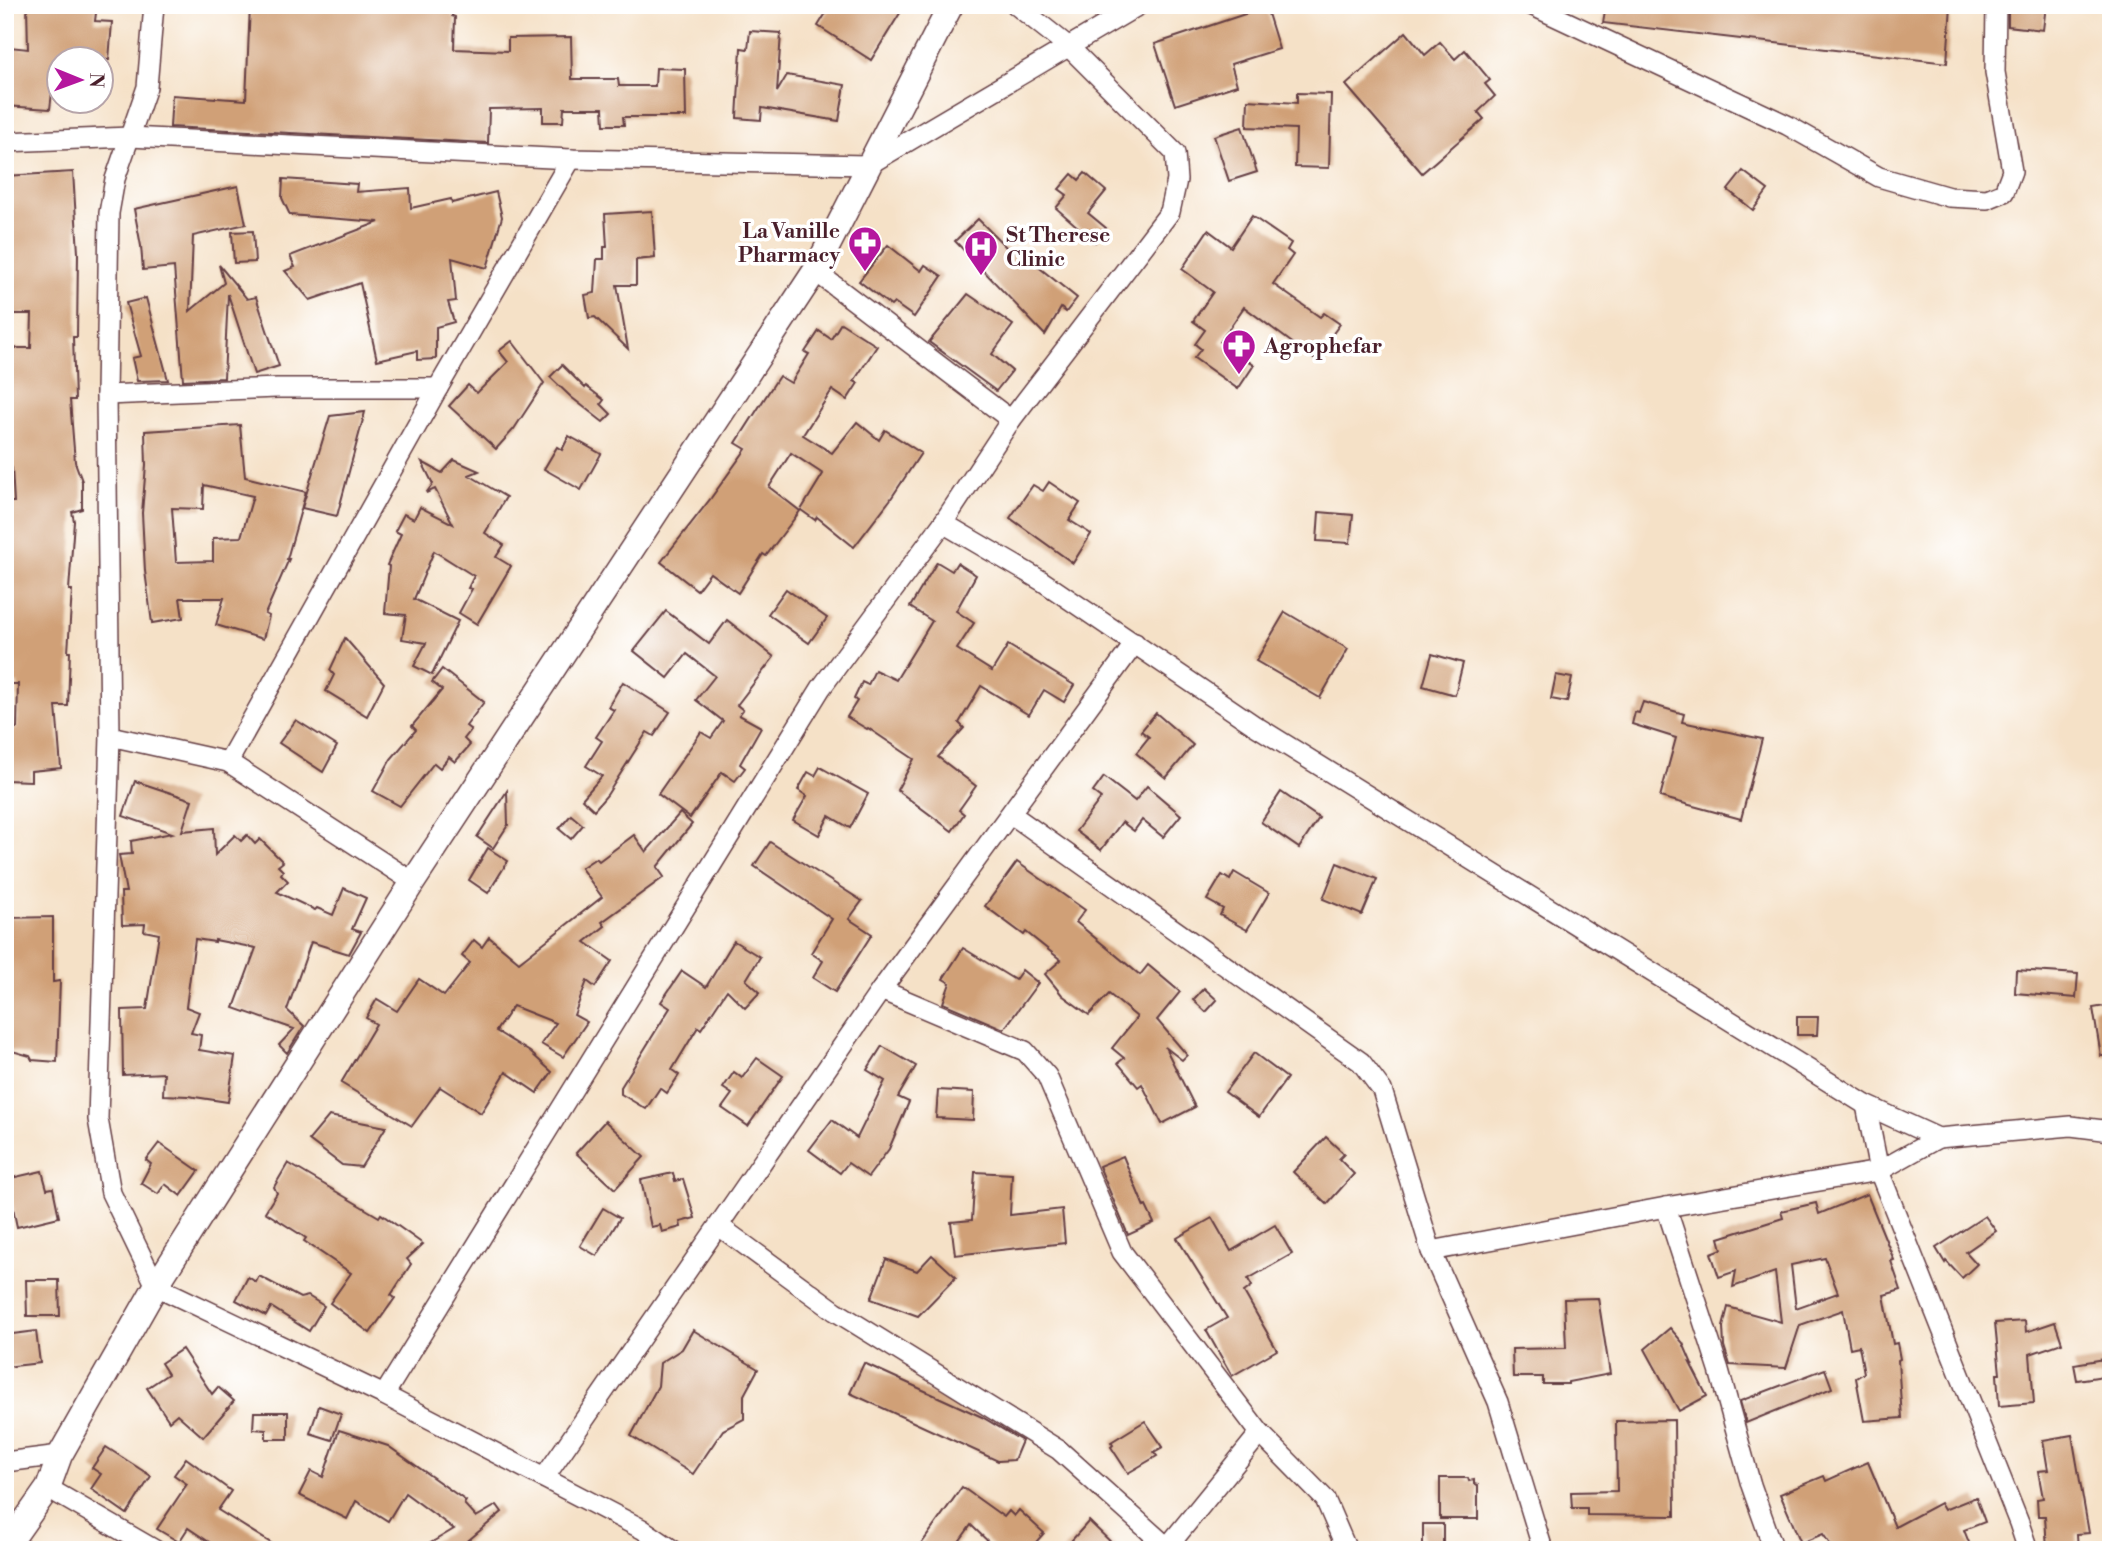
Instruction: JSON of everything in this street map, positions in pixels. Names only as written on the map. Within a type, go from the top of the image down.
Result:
[{"type":"street","points":[[154,5],[147,87],[115,179],[109,214],[106,395],[110,736],[98,1119],[111,1193],[156,1286],[384,1395],[642,1530],[673,1550]]},
{"type":"street","points":[[8,1538],[48,1488],[60,1455],[156,1286],[413,882],[815,271],[951,5]]},
{"type":"street","points":[[384,1395],[821,688],[943,523],[1012,420],[1170,212],[1177,180],[1175,153],[1069,47],[1016,5]]},
{"type":"street","points":[[5,142],[130,137],[571,159],[867,165],[1139,5]]},
{"type":"street","points":[[1531,5],[1787,125],[1879,177],[1949,197],[1987,199],[2004,192],[2012,171],[1994,72],[1996,5]]},
{"type":"street","points":[[228,762],[438,387],[571,159]]},
{"type":"street","points":[[815,271],[1012,420]]},
{"type":"street","points":[[106,395],[276,388],[438,387]]},
{"type":"street","points":[[943,523],[1042,582],[1254,725],[1866,1105],[1938,1138]]},
{"type":"street","points":[[544,1478],[881,990],[1135,643]]},
{"type":"street","points":[[110,736],[228,762],[413,882]]},
{"type":"street","points":[[1011,814],[1361,1062],[1382,1090],[1431,1251],[1498,1402],[1543,1550]]},
{"type":"street","points":[[881,990],[1026,1051],[1047,1076],[1122,1252],[1260,1433],[1325,1499],[1348,1550]]},
{"type":"street","points":[[1866,1105],[1879,1171],[2028,1550]]},
{"type":"street","points":[[1431,1251],[1879,1171],[1938,1138],[2071,1126],[2111,1131]]},
{"type":"street","points":[[1666,1207],[1719,1370],[1751,1485],[1774,1550]]},
{"type":"street","points":[[719,1226],[835,1311],[1059,1450],[1166,1548],[1260,1433]]},
{"type":"street","points":[[5,1462],[60,1455]]},
{"type":"street","points":[[48,1488],[155,1550]]},
{"type":"building","points":[[27,5],[97,5],[95,21],[112,22],[110,46],[46,46],[46,109],[5,106],[10,47],[28,49]]},
{"type":"building","points":[[250,5],[452,5],[452,16],[455,17],[454,49],[508,51],[508,38],[571,37],[572,79],[618,79],[619,86],[655,86],[656,68],[685,69],[686,117],[623,117],[624,125],[604,125],[603,108],[564,108],[563,122],[543,122],[543,108],[489,109],[488,143],[170,127],[172,95],[246,100]]},
{"type":"building","points":[[831,5],[905,5],[871,60],[818,26]]},
{"type":"building","points":[[1606,5],[1951,5],[1947,63],[1603,23]]},
{"type":"building","points":[[2008,5],[2046,5],[2043,30],[2008,26]]},
{"type":"building","points":[[1266,7],[1279,49],[1231,64],[1237,85],[1175,105],[1155,44]]},
{"type":"building","points":[[750,31],[781,33],[777,92],[787,75],[845,85],[839,121],[762,108],[761,120],[737,118],[741,48],[748,49]]},
{"type":"building","points":[[1406,32],[1425,55],[1440,42],[1455,59],[1465,50],[1490,80],[1485,84],[1495,96],[1478,112],[1484,119],[1422,173],[1346,85]]},
{"type":"building","points":[[1297,93],[1331,94],[1329,168],[1295,167],[1296,129],[1247,127],[1248,100],[1297,103]]},
{"type":"building","points":[[1242,127],[1257,172],[1229,181],[1214,136]]},
{"type":"building","points":[[1743,171],[1768,190],[1753,210],[1728,190]]},
{"type":"building","points":[[73,172],[78,253],[77,337],[73,337],[75,400],[70,400],[75,462],[82,481],[82,509],[72,512],[74,521],[69,590],[72,590],[68,706],[56,706],[61,768],[31,771],[31,781],[5,780],[5,730],[17,728],[18,684],[5,684],[5,502],[14,502],[12,468],[5,468],[5,348],[31,348],[32,314],[6,314],[5,176]]},
{"type":"building","points":[[1085,173],[1106,191],[1088,213],[1106,228],[1095,242],[1056,208],[1067,195],[1059,189],[1072,174],[1079,180]]},
{"type":"building","points":[[283,179],[357,184],[356,192],[410,188],[411,208],[451,199],[452,203],[496,192],[502,217],[487,268],[452,258],[456,301],[448,302],[454,322],[436,327],[436,359],[417,360],[417,351],[377,360],[360,283],[310,300],[285,271],[295,267],[290,256],[379,222],[290,215],[282,198]]},
{"type":"building","points":[[238,186],[246,224],[193,236],[190,311],[224,283],[219,265],[247,299],[256,297],[279,366],[254,374],[228,294],[224,378],[183,380],[174,267],[143,270],[134,209]]},
{"type":"building","points":[[652,211],[655,258],[636,260],[636,285],[617,285],[628,349],[595,317],[589,318],[585,295],[595,293],[597,259],[604,259],[604,247],[607,247],[605,214]]},
{"type":"building","points":[[1252,216],[1291,243],[1287,250],[1293,255],[1273,284],[1320,317],[1324,313],[1340,324],[1314,359],[1244,307],[1220,342],[1254,365],[1238,389],[1194,358],[1201,349],[1195,344],[1205,330],[1193,321],[1213,292],[1182,269],[1208,230],[1231,247]]},
{"type":"building","points":[[978,219],[1012,253],[1016,249],[1077,298],[1066,312],[1061,308],[1045,335],[955,241]]},
{"type":"building","points":[[253,231],[255,262],[234,263],[232,232]]},
{"type":"building","points":[[888,245],[921,271],[925,265],[942,276],[914,317],[894,303],[891,306],[859,281]]},
{"type":"building","points":[[968,294],[1013,325],[992,354],[1012,371],[996,391],[929,342]]},
{"type":"building","points":[[146,298],[168,380],[137,381],[132,358],[141,356],[126,303]]},
{"type":"building","points":[[841,323],[877,346],[854,381],[858,383],[847,400],[832,390],[803,435],[832,453],[857,422],[879,440],[885,430],[921,453],[854,547],[817,517],[815,520],[801,510],[823,474],[791,453],[769,487],[800,511],[766,556],[763,554],[738,593],[710,573],[697,590],[661,562],[746,449],[736,443],[779,376],[791,383],[809,354],[805,352],[819,331],[831,339]]},
{"type":"building","points":[[512,341],[544,383],[514,429],[496,449],[449,406],[468,385],[477,393],[508,362],[499,351]]},
{"type":"building","points":[[562,365],[585,388],[586,386],[604,400],[601,404],[611,414],[603,422],[550,377]]},
{"type":"building","points":[[365,412],[337,516],[302,508],[330,416]]},
{"type":"building","points":[[240,425],[245,477],[306,492],[289,559],[265,614],[269,616],[263,639],[216,625],[224,598],[180,598],[183,618],[152,623],[145,571],[142,513],[146,465],[145,431]],"holes":[[[204,485],[253,496],[241,537],[213,538],[213,561],[176,562],[172,508],[203,509]]]},
{"type":"building","points":[[569,436],[601,454],[581,490],[544,469],[557,447],[562,450]]},
{"type":"building","points":[[454,460],[479,471],[469,475],[506,497],[485,533],[504,545],[496,557],[511,566],[477,624],[459,613],[472,589],[468,588],[474,576],[434,551],[414,599],[458,621],[432,675],[414,666],[426,643],[402,639],[406,615],[385,613],[387,565],[401,534],[395,531],[404,514],[414,519],[420,507],[453,524],[435,489],[426,493],[433,484],[422,462],[442,473]]},
{"type":"building","points":[[1049,482],[1080,503],[1069,520],[1091,534],[1073,563],[1010,518],[1033,485],[1043,491]]},
{"type":"building","points":[[1319,512],[1353,515],[1350,543],[1317,541]]},
{"type":"building","points":[[937,562],[952,571],[957,563],[976,575],[956,611],[974,623],[957,649],[992,671],[1008,645],[1074,685],[1064,702],[1044,690],[1029,715],[981,686],[959,723],[964,728],[938,757],[976,786],[959,810],[964,814],[952,831],[897,790],[914,759],[847,717],[857,701],[854,699],[862,682],[868,685],[875,670],[896,680],[932,621],[910,607]]},
{"type":"building","points":[[786,589],[827,618],[809,643],[768,614]]},
{"type":"building","points":[[666,611],[709,644],[727,620],[774,657],[737,705],[743,710],[739,715],[761,727],[740,764],[745,768],[735,781],[722,772],[690,818],[658,794],[701,732],[711,738],[723,721],[696,700],[715,676],[687,654],[668,678],[634,651]]},
{"type":"building","points":[[1285,612],[1348,649],[1320,698],[1256,661]]},
{"type":"building","points":[[345,638],[384,683],[367,716],[326,691],[334,675],[330,670]]},
{"type":"building","points":[[1432,654],[1463,663],[1455,695],[1423,686]]},
{"type":"building","points":[[442,669],[484,702],[466,726],[471,730],[464,739],[470,745],[455,762],[449,757],[440,768],[434,763],[400,806],[373,791],[391,759],[416,730],[412,726],[442,690],[432,682]]},
{"type":"building","points":[[1556,675],[1572,678],[1567,702],[1551,699]]},
{"type":"building","points":[[623,682],[670,712],[654,736],[647,732],[607,795],[594,810],[582,799],[602,776],[586,766],[602,741],[596,737],[614,710],[608,707]]},
{"type":"building","points":[[1643,702],[1684,714],[1682,722],[1762,739],[1741,819],[1660,797],[1676,738],[1632,724],[1635,712],[1639,713]]},
{"type":"building","points":[[1156,713],[1193,745],[1166,778],[1136,753],[1149,737],[1141,731]]},
{"type":"building","points":[[296,720],[337,746],[323,772],[279,743]]},
{"type":"building","points":[[820,767],[868,794],[850,828],[829,816],[819,835],[793,820],[807,796],[798,790],[808,772],[815,776]]},
{"type":"building","points":[[1104,777],[1135,801],[1147,786],[1181,815],[1163,837],[1142,820],[1134,831],[1122,822],[1101,850],[1076,831],[1101,798],[1093,792]]},
{"type":"building","points":[[135,781],[192,800],[182,831],[214,828],[215,855],[235,835],[241,841],[247,835],[255,844],[260,839],[283,862],[278,866],[288,881],[277,892],[315,910],[317,908],[333,915],[344,888],[366,898],[352,929],[361,932],[349,954],[311,942],[287,1010],[304,1026],[287,1053],[279,1045],[294,1029],[234,1008],[256,948],[195,939],[186,1007],[199,1012],[191,1033],[201,1035],[199,1050],[235,1056],[228,1102],[163,1095],[164,1073],[123,1075],[122,1010],[147,1009],[159,934],[144,931],[145,924],[122,925],[121,892],[126,892],[119,855],[132,854],[131,841],[172,833],[123,816]]},
{"type":"building","points":[[507,791],[508,825],[493,848],[477,837]]},
{"type":"building","points":[[1281,792],[1319,818],[1299,848],[1261,822]]},
{"type":"building","points":[[680,813],[692,824],[657,867],[664,877],[602,922],[605,926],[585,942],[612,961],[595,987],[587,981],[574,1015],[587,1022],[563,1057],[541,1044],[556,1023],[513,1006],[496,1031],[530,1052],[552,1072],[537,1093],[506,1072],[481,1113],[440,1087],[412,1126],[341,1083],[376,1024],[366,1018],[377,999],[397,1011],[419,979],[444,996],[470,963],[462,956],[474,940],[482,947],[489,937],[519,962],[602,897],[581,868],[596,858],[599,861],[634,835],[646,852]]},
{"type":"building","points":[[571,815],[583,825],[571,839],[559,829]]},
{"type":"building","points":[[770,842],[862,901],[849,919],[872,934],[835,992],[813,978],[823,961],[811,953],[832,919],[754,866]]},
{"type":"building","points":[[488,848],[508,861],[488,893],[469,880]]},
{"type":"building","points":[[1017,862],[1085,910],[1076,922],[1140,975],[1148,965],[1180,992],[1157,1020],[1187,1055],[1182,1060],[1165,1047],[1195,1107],[1162,1124],[1142,1084],[1138,1087],[1118,1063],[1124,1058],[1112,1048],[1137,1017],[1109,994],[1089,1015],[1062,995],[1045,974],[1061,960],[1026,932],[1024,935],[985,906]]},
{"type":"building","points":[[1337,863],[1377,879],[1362,915],[1323,899]]},
{"type":"building","points":[[1234,872],[1269,893],[1247,930],[1220,915],[1223,909],[1207,900],[1222,875],[1230,880]]},
{"type":"building","points":[[53,917],[53,982],[60,981],[57,1062],[32,1060],[30,1056],[5,1049],[5,918]]},
{"type":"building","points":[[734,941],[760,957],[746,980],[760,992],[745,1008],[727,990],[701,1029],[698,1027],[672,1070],[679,1075],[667,1093],[660,1088],[646,1109],[621,1094],[621,1087],[670,1008],[661,1002],[682,971],[706,987]]},
{"type":"building","points":[[963,948],[1015,980],[1022,970],[1038,983],[1004,1029],[943,1003],[950,983],[943,979]]},
{"type":"building","points":[[2016,970],[2078,974],[2076,998],[2015,993]]},
{"type":"building","points":[[1204,988],[1217,1000],[1206,1012],[1193,1000]]},
{"type":"building","points":[[2111,1005],[2111,1056],[2101,1056],[2093,1008]]},
{"type":"building","points":[[1797,1017],[1818,1017],[1817,1035],[1797,1035]]},
{"type":"building","points":[[882,1046],[916,1066],[898,1097],[909,1102],[889,1149],[868,1177],[848,1163],[840,1173],[809,1150],[832,1120],[857,1138],[885,1081],[867,1070]]},
{"type":"building","points":[[1254,1053],[1287,1078],[1259,1117],[1225,1092]]},
{"type":"building","points":[[757,1058],[783,1076],[748,1126],[722,1108],[732,1094],[723,1088],[734,1072],[742,1078]]},
{"type":"building","points":[[938,1090],[974,1092],[973,1120],[936,1118]]},
{"type":"building","points":[[329,1116],[386,1127],[361,1167],[342,1165],[309,1140]]},
{"type":"building","points":[[605,1121],[644,1157],[615,1189],[576,1153]]},
{"type":"building","points":[[1326,1137],[1344,1154],[1339,1159],[1354,1174],[1327,1204],[1293,1172]]},
{"type":"building","points":[[159,1143],[199,1171],[181,1196],[165,1184],[158,1194],[141,1183],[151,1164],[146,1160]]},
{"type":"building","points":[[1123,1156],[1144,1207],[1146,1206],[1154,1223],[1128,1235],[1099,1166]]},
{"type":"building","points":[[288,1163],[379,1217],[381,1214],[423,1244],[407,1259],[411,1264],[391,1295],[395,1298],[370,1333],[330,1303],[351,1273],[304,1241],[306,1238],[265,1212],[277,1193],[274,1187]]},
{"type":"building","points":[[42,1171],[47,1189],[53,1188],[59,1217],[17,1227],[7,1179]]},
{"type":"building","points":[[975,1172],[1012,1174],[1010,1215],[1062,1209],[1065,1243],[955,1255],[951,1222],[972,1220]]},
{"type":"building","points":[[673,1173],[675,1181],[683,1179],[695,1218],[680,1222],[681,1227],[662,1232],[660,1225],[651,1227],[641,1180]]},
{"type":"building","points":[[1867,1194],[1894,1260],[1891,1261],[1901,1290],[1884,1295],[1893,1344],[1897,1343],[1900,1359],[1902,1418],[1864,1421],[1856,1378],[1864,1373],[1859,1346],[1850,1348],[1843,1310],[1800,1325],[1786,1368],[1730,1365],[1724,1346],[1723,1327],[1728,1307],[1781,1322],[1775,1272],[1733,1287],[1736,1271],[1719,1277],[1711,1253],[1722,1249],[1719,1238],[1783,1218],[1781,1211],[1816,1203],[1819,1214]],"holes":[[[1825,1258],[1838,1293],[1796,1308],[1791,1265]]]},
{"type":"building","points":[[603,1208],[620,1218],[597,1256],[580,1246]]},
{"type":"building","points":[[1985,1216],[1996,1231],[1966,1252],[1977,1264],[1962,1278],[1946,1261],[1945,1263],[1936,1248]]},
{"type":"building","points":[[1212,1218],[1231,1251],[1275,1225],[1292,1254],[1248,1279],[1252,1286],[1244,1292],[1277,1350],[1232,1376],[1206,1330],[1227,1318],[1177,1238]]},
{"type":"building","points":[[932,1255],[956,1277],[918,1316],[871,1299],[886,1259],[917,1271]]},
{"type":"building","points":[[259,1276],[300,1298],[308,1296],[324,1306],[309,1331],[271,1307],[266,1316],[236,1300],[248,1277],[256,1282]]},
{"type":"building","points":[[26,1280],[59,1280],[60,1316],[27,1316]]},
{"type":"building","points":[[1598,1298],[1610,1374],[1568,1384],[1543,1384],[1543,1377],[1513,1377],[1512,1349],[1566,1348],[1564,1299]]},
{"type":"building","points":[[2025,1321],[2026,1332],[2055,1322],[2062,1343],[2030,1354],[2034,1403],[1999,1406],[1997,1374],[2000,1374],[1995,1323]]},
{"type":"building","points":[[1670,1328],[1683,1343],[1707,1396],[1679,1411],[1645,1349]]},
{"type":"building","points":[[693,1330],[758,1369],[744,1395],[744,1419],[723,1430],[693,1474],[631,1436],[658,1386],[660,1363],[682,1349]]},
{"type":"building","points":[[36,1331],[40,1363],[5,1367],[5,1335]]},
{"type":"building","points":[[182,1349],[212,1394],[218,1387],[234,1401],[203,1437],[177,1414],[169,1421],[147,1388],[168,1374],[161,1363]]},
{"type":"building","points":[[2111,1358],[2111,1375],[2077,1380],[2074,1364]]},
{"type":"building","points":[[864,1363],[982,1417],[1022,1441],[1014,1460],[998,1461],[850,1393]]},
{"type":"building","points":[[1825,1369],[1832,1388],[1746,1423],[1740,1401]]},
{"type":"building","points":[[319,1406],[341,1414],[332,1440],[310,1433]]},
{"type":"building","points":[[254,1412],[288,1412],[288,1439],[266,1439],[266,1430],[253,1429]]},
{"type":"building","points":[[1674,1420],[1675,1516],[1587,1515],[1587,1508],[1572,1508],[1571,1492],[1617,1491],[1616,1421]]},
{"type":"building","points":[[1145,1421],[1163,1447],[1154,1452],[1157,1456],[1128,1473],[1111,1447],[1111,1442]]},
{"type":"building","points":[[339,1430],[388,1446],[466,1501],[464,1504],[476,1517],[497,1505],[502,1512],[457,1550],[419,1550],[454,1529],[405,1493],[388,1521],[356,1501],[347,1519],[299,1495],[311,1471],[323,1477]]},
{"type":"building","points":[[2072,1435],[2089,1533],[2077,1534],[2078,1550],[2047,1550],[2045,1516],[2038,1516],[2037,1499],[2043,1498],[2038,1471],[2048,1470],[2043,1440]]},
{"type":"building","points":[[106,1447],[151,1476],[127,1514],[91,1489],[101,1474],[92,1468]]},
{"type":"building","points":[[186,1458],[231,1491],[218,1510],[282,1550],[221,1550],[188,1528],[179,1542],[157,1529],[187,1484],[174,1475]]},
{"type":"building","points":[[1868,1462],[1895,1527],[1940,1503],[1944,1510],[1976,1497],[1985,1522],[1964,1530],[1972,1550],[1834,1550],[1823,1534],[1801,1543],[1780,1494],[1824,1476],[1826,1481]]},
{"type":"building","points":[[1440,1478],[1474,1480],[1474,1484],[1478,1485],[1478,1519],[1440,1519]]},
{"type":"building","points":[[962,1487],[1004,1517],[1009,1511],[1014,1516],[1019,1510],[1044,1533],[1029,1550],[997,1550],[971,1525],[953,1550],[917,1550]]},
{"type":"building","points":[[1089,1521],[1119,1550],[1063,1550]]},
{"type":"building","points":[[1423,1524],[1443,1524],[1443,1546],[1423,1546]]},
{"type":"place","name":"La Vanille Pharmacy","points":[[865,273]]},
{"type":"place","name":"St Therese Clinic","points":[[981,277]]},
{"type":"place","name":"Agrophefar","points":[[1239,376]]}]
